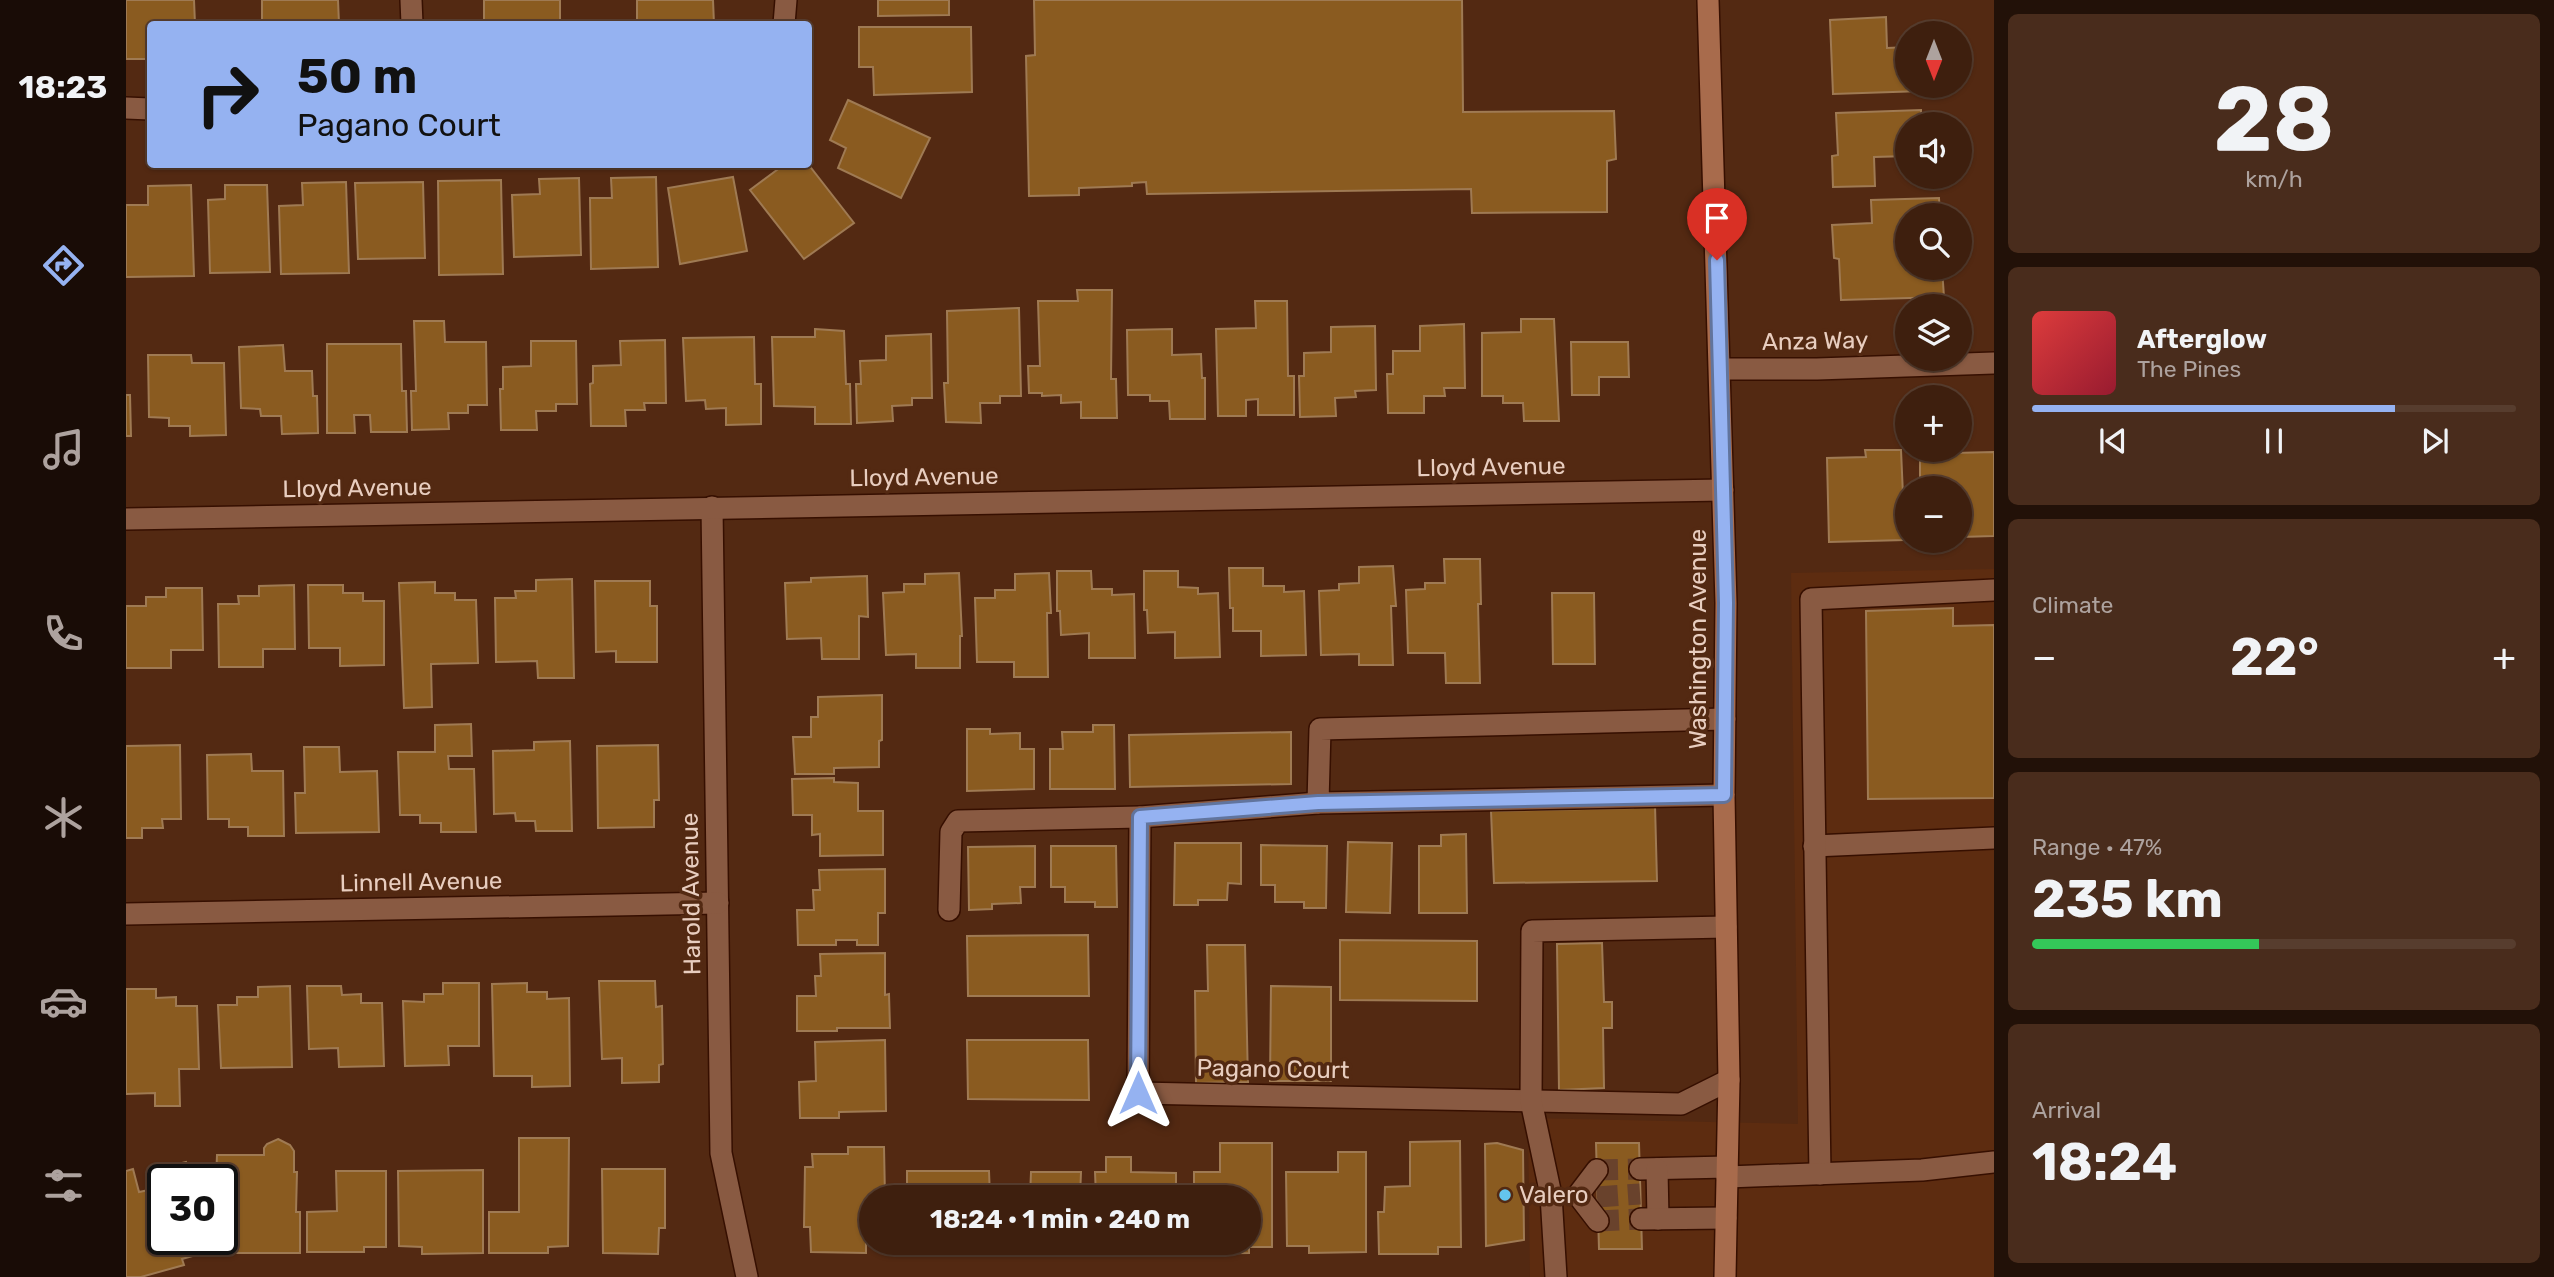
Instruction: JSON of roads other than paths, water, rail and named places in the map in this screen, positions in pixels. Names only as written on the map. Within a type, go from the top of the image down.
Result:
[{"type":"main road","name":"Washington Avenue","points":[[1709,0],[1723,490],[1728,1080],[1725,1277]]},
{"type":"street","points":[[411,0],[412,21]]},
{"type":"street","points":[[784,21],[786,0]]},
{"type":"street","points":[[126,108],[147,109]]},
{"type":"street","name":"Anza Way","points":[[1720,369],[1817,369],[1994,363]]},
{"type":"street","name":"Lloyd Avenue","points":[[126,519],[1723,490]]},
{"type":"street","name":"Harold Avenue","points":[[712,507],[721,1153],[747,1277]]},
{"type":"street","points":[[1820,1174],[1811,599],[1994,590]]},
{"type":"street","points":[[1318,803],[1320,729],[1725,719]]},
{"type":"street","points":[[949,910],[951,832],[958,821],[1140,817],[1318,803],[1724,795]]},
{"type":"street","name":"Pagano Court","points":[[1140,817],[1138,1093],[1681,1104],[1728,1080]]},
{"type":"street","points":[[1814,846],[1994,838]]},
{"type":"street","name":"Linnell Avenue","points":[[126,914],[718,903]]},
{"type":"street","points":[[1556,1277],[1551,1195],[1531,1101],[1532,931],[1726,927]]},
{"type":"street","points":[[1726,1218],[1650,1219],[1649,1169],[1820,1174],[1922,1170],[1994,1162]]},
{"type":"street","points":[[1597,1170],[1587,1196],[1598,1221]]},
{"type":"street","points":[[1551,1195],[1587,1196]]},
{"type":"tunnel","points":[[1597,1170],[1640,1169]]},
{"type":"tunnel","points":[[1597,1197],[1640,1194]]},
{"type":"tunnel","points":[[1598,1221],[1641,1219]]},
{"type":"place","name":"Valero","points":[[1505,1195]]}]
